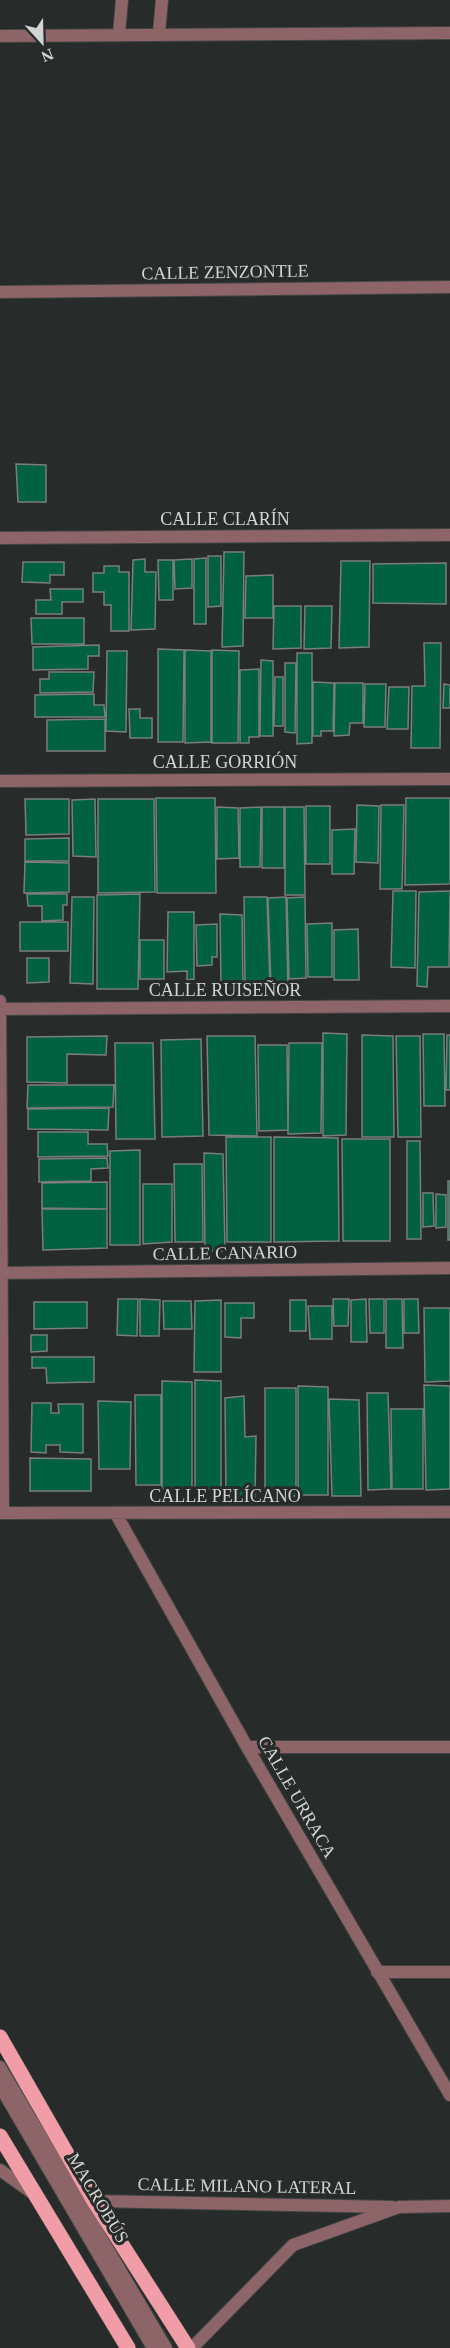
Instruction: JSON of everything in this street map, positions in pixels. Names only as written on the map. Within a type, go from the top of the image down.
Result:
[{"type":"main road","points":[[0,2037],[94,2201],[190,2348]]},
{"type":"main road","points":[[0,2136],[128,2348]]},
{"type":"street","points":[[119,34],[122,0]]},
{"type":"street","points":[[159,33],[162,0]]},
{"type":"street","points":[[0,36],[159,33],[450,33]]},
{"type":"street","name":"CALLE ZENZONTLE","points":[[0,292],[450,287]]},
{"type":"street","name":"CALLE CLARÍN","points":[[0,538],[450,535]]},
{"type":"street","name":"CALLE GORRIÓN","points":[[0,781],[450,779]]},
{"type":"street","points":[[0,1001],[2,1513]]},
{"type":"street","name":"CALLE RUISEÑOR","points":[[0,1009],[450,1006]]},
{"type":"street","name":"CALLE CANARIO","points":[[1,1273],[450,1268]]},
{"type":"street","name":"CALLE PELÍCANO","points":[[2,1513],[450,1512]]},
{"type":"street","name":"CALLE URRACA","points":[[116,1514],[247,1747],[450,2095]]},
{"type":"street","points":[[247,1747],[450,1747]]},
{"type":"street","points":[[377,1972],[450,1972]]},
{"type":"street","name":"MACROBÚS","points":[[0,2067],[166,2348]]},
{"type":"street","name":"MACROBÚS","points":[[0,2086],[153,2348]]},
{"type":"street","points":[[0,2170],[37,2197]]},
{"type":"street","name":"CALLE MILANO LATERAL","points":[[94,2201],[450,2206]]},
{"type":"street","points":[[190,2348],[292,2245],[399,2207]]},
{"type":"building","points":[[16,464],[46,465],[46,502],[18,502]]},
{"type":"building","points":[[224,552],[244,552],[243,646],[222,647]]},
{"type":"building","points":[[208,556],[221,556],[221,606],[208,607]]},
{"type":"building","points":[[206,558],[206,624],[194,624],[194,559]]},
{"type":"building","points":[[145,559],[145,572],[156,572],[155,629],[131,630],[133,560]]},
{"type":"building","points":[[192,559],[192,588],[175,589],[174,560]]},
{"type":"building","points":[[158,560],[173,560],[173,600],[159,600]]},
{"type":"building","points":[[341,561],[370,561],[369,647],[339,648]]},
{"type":"building","points":[[23,562],[64,562],[64,575],[50,575],[50,583],[22,582]]},
{"type":"building","points":[[446,563],[446,604],[373,603],[373,564]]},
{"type":"building","points":[[104,566],[119,566],[119,572],[129,572],[129,631],[111,631],[111,605],[104,605],[104,592],[93,592],[93,573],[104,573]]},
{"type":"building","points":[[273,575],[273,618],[245,618],[246,576]]},
{"type":"building","points":[[50,589],[83,589],[83,602],[62,602],[62,614],[36,614],[36,600],[51,600]]},
{"type":"building","points":[[274,606],[301,606],[301,648],[273,649]]},
{"type":"building","points":[[305,606],[332,606],[331,648],[304,649]]},
{"type":"building","points":[[31,618],[84,618],[84,644],[32,644]]},
{"type":"building","points":[[424,643],[441,643],[440,748],[411,748],[412,686],[425,686]]},
{"type":"building","points":[[99,645],[99,656],[88,656],[88,669],[33,670],[33,647]]},
{"type":"building","points":[[158,649],[184,650],[183,742],[158,742]]},
{"type":"building","points":[[185,650],[211,651],[211,742],[185,743]]},
{"type":"building","points":[[212,650],[239,651],[238,743],[212,743]]},
{"type":"building","points":[[107,651],[127,651],[126,732],[106,731]]},
{"type":"building","points":[[297,653],[312,653],[312,743],[297,744]]},
{"type":"building","points":[[261,660],[273,661],[273,736],[260,736]]},
{"type":"building","points":[[285,663],[296,663],[295,733],[285,732]]},
{"type":"building","points":[[259,669],[259,737],[249,737],[249,743],[240,743],[240,670]]},
{"type":"building","points":[[49,672],[94,672],[93,692],[40,693],[40,679],[49,679]]},
{"type":"building","points":[[275,677],[283,677],[283,726],[274,726]]},
{"type":"building","points":[[313,682],[334,683],[333,731],[321,731],[321,736],[313,736]]},
{"type":"building","points":[[335,683],[363,683],[363,723],[350,723],[349,735],[334,736]]},
{"type":"building","points":[[365,684],[386,684],[385,727],[364,727]]},
{"type":"building","points":[[444,684],[450,685],[450,708],[443,708]]},
{"type":"building","points":[[389,687],[409,687],[408,729],[387,729]]},
{"type":"building","points":[[94,694],[94,705],[104,705],[105,717],[35,717],[35,695]]},
{"type":"building","points":[[129,709],[140,709],[140,718],[152,718],[152,738],[130,738]]},
{"type":"building","points":[[105,719],[105,751],[47,751],[47,720]]},
{"type":"building","points":[[156,798],[215,798],[216,893],[157,893]]},
{"type":"building","points":[[406,798],[450,798],[450,884],[405,885]]},
{"type":"building","points":[[25,799],[69,799],[69,834],[26,835]]},
{"type":"building","points":[[95,799],[96,857],[73,856],[72,800]]},
{"type":"building","points":[[98,799],[154,799],[155,892],[98,893]]},
{"type":"building","points":[[357,805],[379,806],[378,863],[356,862]]},
{"type":"building","points":[[381,805],[404,805],[402,889],[380,889]]},
{"type":"building","points":[[306,806],[330,806],[330,864],[306,864]]},
{"type":"building","points":[[217,807],[238,808],[239,858],[217,859]]},
{"type":"building","points":[[261,807],[260,867],[240,867],[240,808]]},
{"type":"building","points":[[262,807],[284,807],[284,868],[262,868]]},
{"type":"building","points":[[285,807],[304,807],[305,895],[285,895]]},
{"type":"building","points":[[355,829],[354,874],[332,874],[332,830]]},
{"type":"building","points":[[69,838],[69,861],[25,861],[25,839]]},
{"type":"building","points":[[25,862],[69,863],[69,892],[24,893]]},
{"type":"building","points":[[393,891],[416,891],[415,968],[391,967]]},
{"type":"building","points":[[450,891],[449,967],[428,967],[427,987],[417,986],[419,892]]},
{"type":"building","points":[[27,894],[67,894],[67,905],[63,905],[63,920],[42,921],[42,906],[28,906]]},
{"type":"building","points":[[140,894],[138,989],[97,989],[97,895]]},
{"type":"building","points":[[72,897],[94,897],[93,984],[70,983]]},
{"type":"building","points":[[244,897],[267,897],[270,986],[245,987]]},
{"type":"building","points":[[286,897],[288,990],[271,989],[268,898]]},
{"type":"building","points":[[305,897],[306,978],[289,979],[287,898]]},
{"type":"building","points":[[168,912],[194,912],[194,979],[187,980],[187,971],[167,972]]},
{"type":"building","points":[[220,914],[242,915],[243,988],[221,987]]},
{"type":"building","points":[[20,922],[68,922],[68,951],[20,951]]},
{"type":"building","points":[[332,923],[332,977],[308,977],[307,924]]},
{"type":"building","points":[[217,924],[217,957],[212,957],[212,965],[197,966],[196,925]]},
{"type":"building","points":[[358,929],[359,980],[334,980],[334,930]]},
{"type":"building","points":[[140,940],[164,940],[164,979],[140,979]]},
{"type":"building","points":[[27,958],[49,958],[49,982],[27,983]]},
{"type":"building","points":[[323,1033],[347,1034],[346,1135],[323,1136]]},
{"type":"building","points":[[423,1034],[444,1034],[445,1106],[424,1106]]},
{"type":"building","points":[[362,1035],[393,1036],[394,1137],[362,1137]]},
{"type":"building","points":[[447,1035],[450,1035],[450,1090],[446,1090]]},
{"type":"building","points":[[107,1036],[106,1055],[67,1054],[67,1083],[27,1082],[27,1037]]},
{"type":"building","points":[[207,1036],[255,1036],[257,1136],[209,1135]]},
{"type":"building","points":[[396,1036],[420,1036],[421,1137],[398,1137]]},
{"type":"building","points":[[201,1039],[203,1136],[162,1137],[161,1040]]},
{"type":"building","points":[[115,1043],[153,1043],[155,1139],[116,1139]]},
{"type":"building","points":[[289,1043],[322,1043],[321,1133],[288,1134]]},
{"type":"building","points":[[258,1045],[287,1045],[288,1130],[259,1131]]},
{"type":"building","points":[[28,1085],[114,1085],[113,1107],[27,1108]]},
{"type":"building","points":[[109,1108],[108,1130],[28,1129],[28,1109]]},
{"type":"building","points":[[38,1132],[88,1132],[88,1144],[107,1144],[108,1156],[38,1157]]},
{"type":"building","points":[[226,1137],[271,1137],[271,1242],[227,1242]]},
{"type":"building","points":[[274,1137],[338,1138],[339,1241],[274,1242]]},
{"type":"building","points":[[342,1139],[390,1139],[390,1241],[343,1241]]},
{"type":"building","points":[[407,1141],[420,1141],[421,1239],[407,1239]]},
{"type":"building","points":[[140,1150],[140,1245],[110,1245],[110,1151]]},
{"type":"building","points":[[204,1153],[223,1154],[225,1251],[205,1251]]},
{"type":"building","points":[[107,1158],[108,1168],[91,1169],[91,1181],[39,1182],[39,1159]]},
{"type":"building","points":[[174,1164],[202,1164],[203,1242],[175,1242]]},
{"type":"building","points":[[448,1181],[450,1181],[450,1240],[448,1240]]},
{"type":"building","points":[[107,1182],[107,1209],[42,1208],[42,1183]]},
{"type":"building","points":[[143,1184],[172,1184],[172,1242],[143,1244]]},
{"type":"building","points":[[423,1193],[433,1193],[434,1226],[423,1227]]},
{"type":"building","points":[[436,1194],[446,1195],[446,1227],[436,1228]]},
{"type":"building","points":[[42,1209],[107,1209],[107,1248],[43,1250]]},
{"type":"building","points":[[118,1299],[138,1299],[137,1336],[117,1335]]},
{"type":"building","points":[[140,1299],[160,1300],[159,1336],[140,1336]]},
{"type":"building","points":[[333,1299],[349,1299],[348,1326],[334,1326]]},
{"type":"building","points":[[366,1299],[367,1342],[351,1342],[351,1300]]},
{"type":"building","points":[[369,1299],[384,1299],[384,1333],[370,1333]]},
{"type":"building","points":[[386,1299],[402,1299],[403,1348],[386,1348]]},
{"type":"building","points":[[404,1299],[418,1299],[419,1333],[404,1333]]},
{"type":"building","points":[[221,1300],[221,1372],[194,1372],[195,1301]]},
{"type":"building","points":[[290,1300],[306,1300],[306,1331],[290,1331]]},
{"type":"building","points":[[163,1301],[191,1301],[192,1329],[164,1329]]},
{"type":"building","points":[[34,1302],[87,1302],[87,1328],[34,1329]]},
{"type":"building","points":[[225,1303],[254,1303],[254,1318],[241,1318],[241,1338],[225,1337]]},
{"type":"building","points":[[308,1306],[332,1306],[332,1339],[310,1339]]},
{"type":"building","points":[[424,1308],[450,1308],[450,1381],[425,1382]]},
{"type":"building","points":[[31,1335],[47,1335],[47,1351],[31,1352]]},
{"type":"building","points":[[32,1357],[94,1357],[94,1382],[47,1383],[46,1368],[32,1368]]},
{"type":"building","points":[[195,1380],[221,1381],[221,1489],[195,1489]]},
{"type":"building","points":[[162,1381],[192,1382],[192,1489],[162,1489]]},
{"type":"building","points":[[424,1385],[450,1386],[450,1489],[426,1490]]},
{"type":"building","points":[[298,1386],[328,1387],[328,1495],[298,1495]]},
{"type":"building","points":[[265,1388],[296,1388],[296,1496],[265,1496]]},
{"type":"building","points":[[367,1393],[388,1393],[391,1489],[368,1490]]},
{"type":"building","points":[[135,1395],[161,1395],[161,1485],[136,1485]]},
{"type":"building","points":[[244,1396],[245,1437],[256,1436],[255,1497],[226,1497],[225,1398]]},
{"type":"building","points":[[329,1399],[359,1400],[361,1496],[332,1496]]},
{"type":"building","points":[[98,1401],[131,1402],[130,1469],[99,1469]]},
{"type":"building","points":[[32,1403],[51,1403],[51,1413],[59,1413],[58,1404],[83,1404],[83,1453],[60,1452],[60,1445],[46,1445],[46,1453],[31,1452]]},
{"type":"building","points":[[391,1409],[423,1409],[423,1489],[392,1489]]},
{"type":"building","points":[[30,1458],[91,1459],[91,1491],[30,1491]]}]
